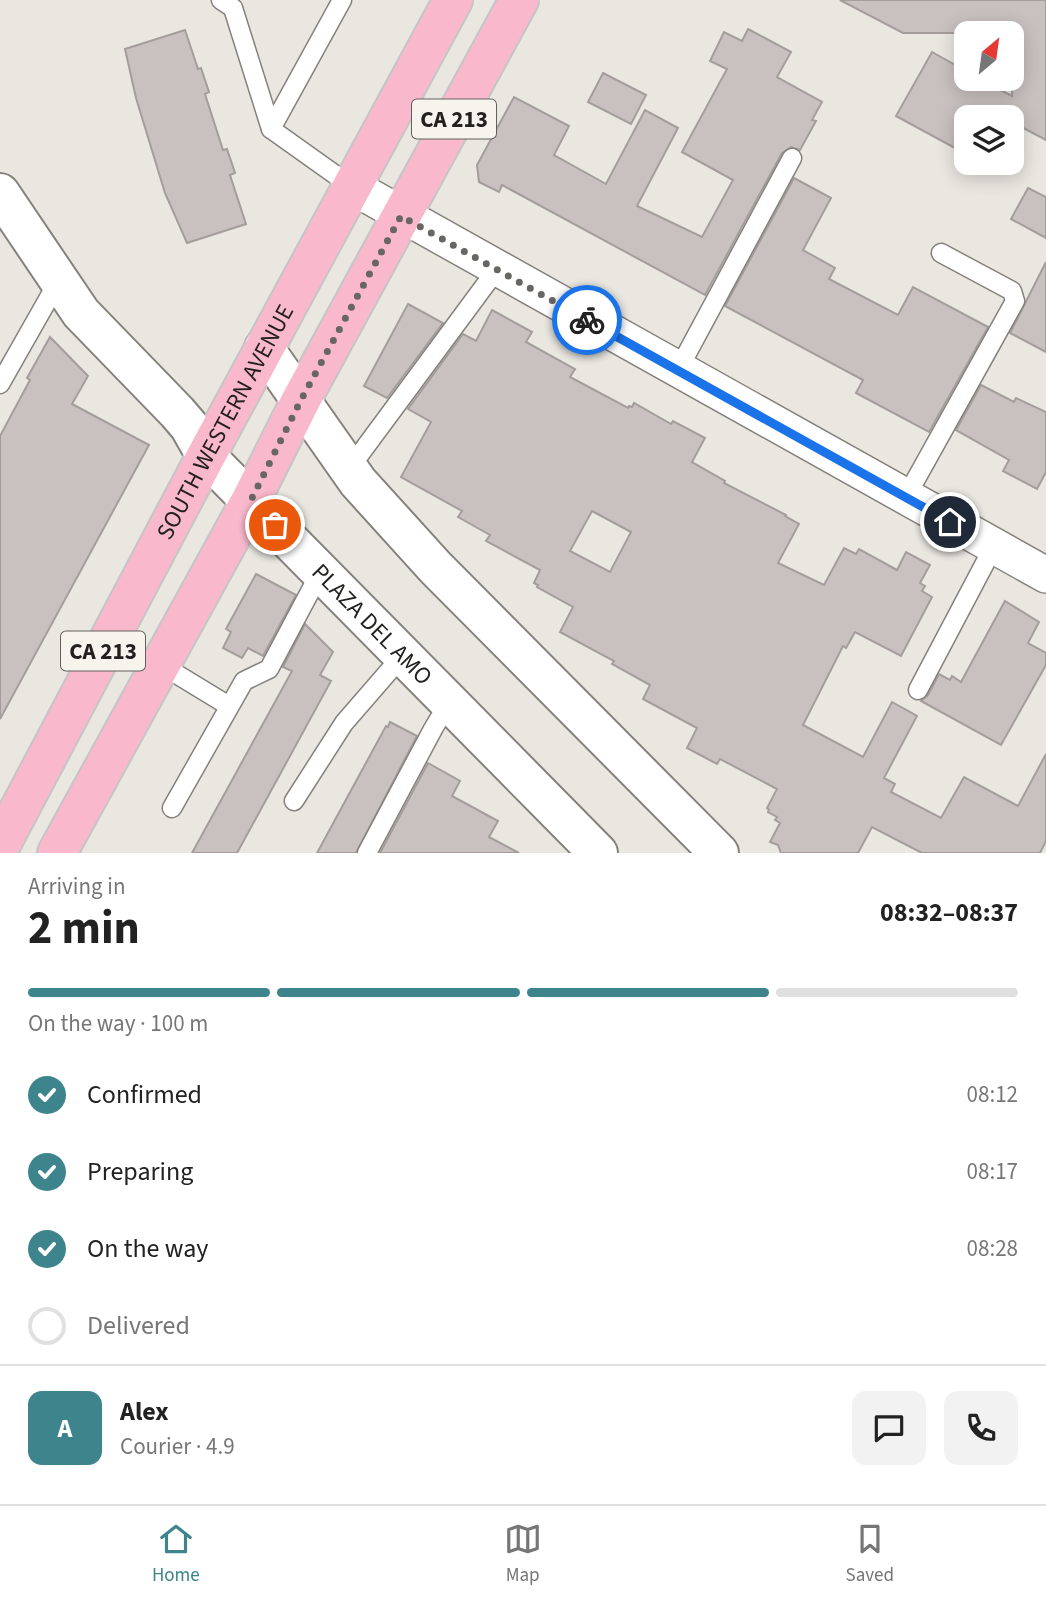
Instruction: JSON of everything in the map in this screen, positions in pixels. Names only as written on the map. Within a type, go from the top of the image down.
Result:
[{"type":"main road","name":"SOUTH WESTERN AVENUE","points":[[0,846],[10,802],[206,456],[453,0]]},
{"type":"main road","name":"CA 213","points":[[57,853],[251,500],[301,400],[519,0]]},
{"type":"street","points":[[351,186],[1046,575]]},
{"type":"street","name":"PLAZA DEL AMO","points":[[0,192],[81,313],[189,426],[206,456],[598,853]]},
{"type":"street","points":[[264,348],[349,469],[435,568],[719,853]]},
{"type":"lane","points":[[221,0],[233,8],[271,129],[351,186]]},
{"type":"lane","points":[[271,129],[342,0]]},
{"type":"lane","points":[[678,370],[792,158]]},
{"type":"lane","points":[[906,497],[1015,301],[1012,291],[941,253]]},
{"type":"lane","points":[[349,469],[497,269]]},
{"type":"lane","points":[[0,384],[59,279]]},
{"type":"lane","points":[[918,690],[994,546]]},
{"type":"lane","points":[[172,808],[244,681],[269,669],[321,571]]},
{"type":"lane","points":[[293,801],[344,723],[403,655]]},
{"type":"lane","points":[[160,664],[229,706]]},
{"type":"lane","points":[[367,853],[449,702]]},
{"type":"building","points":[[840,0],[1046,0],[1046,140],[1024,128],[1024,105],[954,105],[954,147],[896,116],[932,52],[954,64],[954,91],[1003,91],[1012,96],[1012,91],[1024,91],[1024,21],[954,21],[954,33],[903,33]]},
{"type":"building","points":[[748,29],[791,52],[777,77],[822,102],[812,120],[816,121],[800,150],[791,147],[782,153],[705,295],[502,185],[499,192],[479,182],[477,165],[514,97],[569,126],[554,155],[606,184],[645,110],[678,128],[637,206],[702,237],[733,180],[682,152],[727,69],[710,61],[724,32],[742,41]]},
{"type":"building","points":[[185,30],[209,92],[205,94],[223,150],[227,149],[235,173],[230,175],[246,224],[187,243],[165,193],[136,98],[125,49]]},
{"type":"building","points":[[603,73],[646,95],[631,124],[588,102]]},
{"type":"building","points":[[794,178],[831,198],[803,250],[835,268],[829,279],[898,315],[913,287],[988,327],[929,432],[856,393],[863,380],[725,306]]},
{"type":"building","points":[[1028,188],[1046,197],[1046,238],[1011,219]]},
{"type":"building","points":[[1046,262],[1046,352],[1010,333]]},
{"type":"building","points":[[408,304],[443,323],[387,398],[364,386]]},
{"type":"building","points":[[492,310],[532,332],[526,342],[575,369],[570,377],[628,408],[634,403],[671,424],[673,421],[705,438],[692,462],[725,481],[724,483],[799,524],[778,563],[824,585],[844,548],[856,554],[859,549],[897,570],[906,552],[930,565],[920,583],[925,586],[922,591],[932,597],[901,656],[855,632],[846,648],[843,646],[803,725],[863,757],[892,702],[917,716],[884,778],[895,784],[891,792],[941,818],[964,777],[1018,806],[1046,754],[1046,841],[1040,853],[922,853],[872,827],[858,853],[781,853],[778,845],[770,842],[780,823],[767,808],[777,789],[720,759],[717,764],[687,748],[697,728],[643,699],[650,685],[612,664],[614,661],[560,632],[573,607],[537,587],[534,583],[540,570],[486,541],[490,535],[458,517],[462,511],[401,477],[431,422],[408,409],[463,334],[476,341]],"holes":[[[592,511],[631,532],[610,572],[570,551]]]},
{"type":"building","points":[[50,337],[88,376],[72,404],[149,445],[0,719],[0,436]]},
{"type":"building","points":[[981,385],[1014,402],[1016,398],[1046,412],[1046,472],[1037,489],[1003,471],[1009,460],[956,430]]},
{"type":"building","points":[[256,574],[296,595],[263,656],[248,648],[242,658],[223,648],[231,632],[226,629]]},
{"type":"building","points":[[1005,601],[1039,622],[1028,643],[1046,653],[1046,665],[1001,745],[921,701],[928,695],[939,674],[950,680],[952,676],[961,682]]},
{"type":"building","points":[[305,624],[333,652],[320,675],[331,681],[237,853],[192,853],[292,671],[283,667]]},
{"type":"building","points":[[390,722],[417,736],[356,853],[317,853],[386,726],[388,727]]},
{"type":"building","points":[[428,763],[460,781],[452,796],[498,821],[489,837],[519,853],[380,853]]},
{"type":"way so far","points":[[275,525],[251,500],[301,400],[401,216],[587,320]]},
{"type":"route","points":[[587,320],[950,522]]}]
